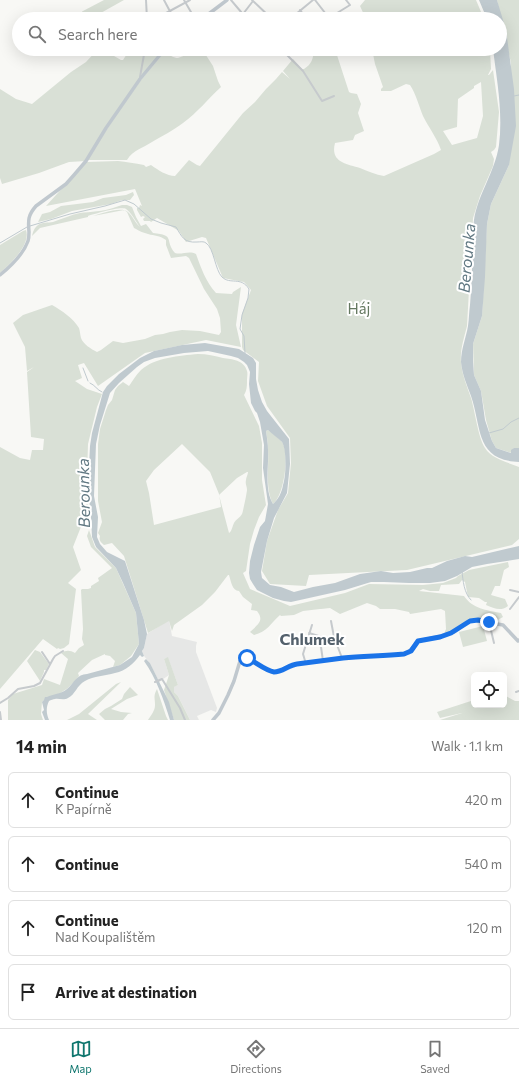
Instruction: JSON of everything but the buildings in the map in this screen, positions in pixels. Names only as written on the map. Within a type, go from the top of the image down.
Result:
[{"type":"street","points":[[146,0],[147,12]]},
{"type":"street","points":[[164,0],[170,11],[185,1],[190,0]]},
{"type":"street","points":[[211,12],[227,0]]},
{"type":"street","points":[[231,0],[241,12]]},
{"type":"street","points":[[244,12],[252,0],[265,12]]},
{"type":"street","points":[[300,10],[314,0],[323,12]]},
{"type":"street","points":[[338,12],[350,5],[346,0]]},
{"type":"street","points":[[185,1],[191,12]]},
{"type":"street","points":[[140,79],[144,56]]},
{"type":"street","points":[[0,275],[14,263],[28,242],[28,222],[32,211],[36,206],[66,184],[86,161],[106,128],[140,79],[159,56]]},
{"type":"street","points":[[288,56],[310,80],[322,102],[334,96]]},
{"type":"street","points":[[510,590],[519,592]]},
{"type":"street","points":[[510,609],[519,597]]},
{"type":"street","points":[[213,720],[219,713],[228,695],[240,661],[243,658],[247,658],[267,670],[274,672],[292,665],[342,658],[407,653],[411,651],[418,641],[454,632],[467,622],[473,620],[505,626],[518,640]]},
{"type":"street","points":[[331,621],[334,637],[342,658]]},
{"type":"street","points":[[489,622],[494,644]]},
{"type":"street","points":[[306,664],[303,654],[312,625]]},
{"type":"street","points":[[309,633],[325,638]]},
{"type":"street","points":[[307,641],[334,637]]},
{"type":"street","points":[[320,639],[318,644],[321,647],[324,661]]},
{"type":"street","points":[[0,703],[18,689],[37,685],[43,678],[55,656],[63,651]]},
{"type":"street","points":[[42,652],[50,664]]},
{"type":"street","points":[[155,682],[162,679],[180,708],[185,720]]},
{"type":"street","points":[[0,712],[1,720]]},
{"type":"shaded area","points":[[479,0],[497,0],[501,12],[484,12]]},
{"type":"shaded area","points":[[507,37],[514,89],[516,126],[509,165],[491,204],[487,224],[482,316],[473,344],[473,361],[474,375],[481,391],[485,420],[492,441],[496,448],[511,453],[511,450],[514,448],[519,448],[519,462],[505,460],[494,455],[487,449],[479,430],[461,362],[469,321],[474,220],[479,201],[497,155],[500,133],[499,97],[494,56],[507,56]]},
{"type":"shaded area","points":[[205,343],[239,349],[253,358],[256,363],[256,379],[262,402],[267,411],[289,439],[290,464],[287,493],[274,518],[267,541],[261,572],[262,578],[270,585],[294,592],[335,583],[360,574],[381,571],[393,573],[410,572],[432,568],[447,561],[465,556],[472,557],[519,546],[519,559],[472,567],[445,581],[430,583],[371,582],[345,590],[291,602],[273,598],[257,590],[250,579],[250,561],[260,527],[265,521],[268,504],[263,468],[264,445],[260,422],[251,403],[249,384],[250,372],[247,365],[238,358],[208,351],[155,358],[144,362],[137,367],[110,393],[96,444],[94,496],[98,517],[97,537],[100,544],[107,552],[125,561],[144,620],[147,634],[142,651],[144,656],[142,657],[140,655],[126,669],[119,672],[85,681],[68,698],[49,701],[47,706],[47,715],[49,720],[45,720],[42,712],[44,710],[42,702],[45,697],[65,691],[76,679],[84,674],[120,665],[132,657],[139,644],[136,613],[123,583],[116,568],[96,547],[92,537],[88,486],[90,446],[103,392],[107,386],[119,374],[140,358],[154,351],[182,345]],"holes":[[[268,430],[282,442],[284,446],[286,463],[281,493],[273,504],[270,498],[268,485],[268,448],[266,431]]]},
{"type":"shaded area","points":[[169,620],[172,636],[197,642],[196,652],[217,708],[216,712],[211,710],[197,716],[199,720],[190,720],[178,696],[174,692],[173,687],[178,685],[168,658],[164,659],[169,675],[159,682],[150,663],[142,651],[147,634]]},
{"type":"shaded area","points":[[146,659],[150,663],[169,702],[174,720],[170,720],[159,689],[144,661]]},
{"type":"green space","points":[[104,0],[124,0],[103,12],[83,11]]},
{"type":"green space","points":[[365,0],[476,0],[481,12],[363,12],[360,6]]},
{"type":"green space","points":[[497,0],[519,0],[519,448],[514,448],[512,453],[496,448],[492,441],[486,420],[481,391],[474,375],[473,344],[482,316],[487,224],[491,204],[509,165],[511,63],[507,45],[507,12],[500,12]]},
{"type":"green space","points":[[92,56],[114,56],[123,60],[126,56],[159,56],[140,79],[86,161],[69,162],[2,184],[0,178],[0,89],[16,99],[32,104],[71,72],[86,62]]},
{"type":"green space","points":[[161,56],[172,56],[178,58],[183,56],[207,56],[213,66],[221,87],[198,110],[179,126],[135,151],[127,160],[88,160],[107,128],[141,80]]},
{"type":"green space","name":"Háj","points":[[313,56],[337,56],[349,92],[357,94],[361,104],[358,113],[364,131],[355,135],[353,140],[335,143],[334,149],[337,158],[345,163],[384,176],[441,150],[423,116],[416,96],[410,85],[406,84],[391,91],[381,91],[383,87],[373,56],[490,56],[491,69],[488,75],[493,70],[499,112],[496,147],[491,152],[494,159],[493,166],[480,196],[473,218],[467,326],[462,348],[461,362],[479,431],[485,448],[496,458],[519,467],[519,539],[512,545],[407,570],[309,575],[306,586],[270,584],[262,571],[267,541],[278,510],[288,493],[291,463],[290,438],[267,406],[258,381],[259,362],[243,350],[242,347],[242,314],[251,290],[244,282],[223,278],[206,238],[202,237],[186,242],[179,231],[157,218],[151,222],[144,221],[143,219],[145,217],[141,217],[137,210],[140,205],[142,206],[135,189],[46,206],[86,162],[118,161],[144,165],[146,167],[151,165],[172,176],[175,176],[189,160],[200,166],[243,113],[282,72],[290,79],[283,71],[293,59],[302,69],[304,69]],"holes":[[[481,82],[483,116],[477,138],[452,145],[443,131],[457,127],[458,99]]]},
{"type":"green space","points":[[133,192],[134,195],[130,200],[122,200],[111,204],[72,211],[38,222],[42,214],[50,212],[61,206],[93,202],[103,198],[126,195]]},
{"type":"green space","points":[[122,205],[132,207],[141,226],[146,224],[153,233],[165,235],[175,253],[191,252],[196,254],[207,280],[216,293],[232,294],[241,287],[236,325],[241,347],[206,340],[145,353],[98,386],[84,363],[78,365],[82,378],[75,381],[87,389],[102,394],[97,407],[88,444],[88,509],[73,547],[81,570],[68,583],[76,589],[69,644],[64,648],[57,649],[43,639],[0,689],[0,447],[20,458],[30,460],[32,450],[43,450],[44,439],[31,437],[27,372],[34,367],[27,371],[25,347],[13,323],[23,315],[52,305],[74,321],[79,328],[81,338],[90,348],[97,352],[113,341],[123,343],[182,330],[200,331],[219,335],[221,332],[220,318],[217,309],[204,289],[189,258],[186,256],[171,258],[166,245],[166,240],[159,236],[143,233],[134,228],[127,212],[124,210],[128,212],[130,214],[140,227],[128,210],[123,208],[107,211],[40,228],[32,236],[36,227],[41,223],[53,222],[80,213],[105,210]]},
{"type":"green space","points":[[116,210],[123,210],[93,216]]},
{"type":"green space","points":[[26,230],[27,236],[23,248],[0,273],[0,245]]},
{"type":"green space","points":[[198,354],[234,360],[243,364],[247,372],[247,388],[244,395],[259,426],[262,443],[262,480],[266,505],[254,530],[250,544],[246,571],[243,573],[250,589],[290,606],[345,593],[369,584],[423,585],[443,583],[456,578],[469,570],[508,562],[509,567],[504,570],[500,586],[495,586],[491,595],[505,599],[508,606],[502,609],[497,609],[486,605],[487,602],[479,598],[468,597],[465,582],[462,580],[459,584],[441,585],[439,591],[423,589],[419,591],[464,596],[471,604],[485,610],[501,613],[503,617],[496,621],[472,619],[453,631],[444,634],[446,629],[445,611],[441,609],[410,614],[409,612],[395,609],[380,609],[367,603],[340,614],[330,608],[303,611],[294,615],[280,615],[266,629],[254,635],[250,632],[259,623],[259,614],[257,611],[251,610],[252,604],[235,589],[228,575],[215,592],[202,605],[174,625],[172,631],[169,621],[148,633],[124,556],[112,543],[104,545],[100,541],[100,536],[98,533],[102,522],[98,501],[98,444],[100,429],[106,410],[112,400],[115,390],[123,382],[129,386],[141,370],[154,362],[168,358]],"holes":[[[182,444],[210,472],[219,495],[237,478],[248,472],[246,481],[247,492],[243,512],[229,533],[219,496],[221,507],[154,525],[146,481],[154,470]]]},
{"type":"green space","points":[[268,430],[282,442],[286,455],[283,484],[277,499],[273,504],[268,485],[268,448],[266,431]]},
{"type":"green space","points":[[89,530],[95,547],[116,568],[136,613],[139,644],[131,656],[120,665],[113,667],[115,661],[110,656],[105,654],[92,660],[78,673],[79,676],[67,689],[42,702],[41,714],[43,720],[8,720],[8,700],[13,694],[42,685],[44,679],[60,685],[68,659],[61,653],[71,651],[75,653],[84,645],[82,639],[83,629],[81,590],[91,588],[91,586],[99,581],[98,578],[112,568],[91,547],[87,536]]},
{"type":"green space","points":[[483,626],[487,641],[463,647],[459,632]]},
{"type":"green space","points":[[35,650],[40,652],[49,664],[46,670],[44,670],[40,681],[27,661]]},
{"type":"green space","points":[[168,657],[178,685],[174,687],[174,692],[178,696],[190,720],[174,720],[164,690],[169,675],[164,659]]},
{"type":"green space","points":[[121,682],[88,714],[97,720],[67,720],[79,714],[116,684]]},
{"type":"green space","points":[[130,687],[138,695],[127,699],[111,709],[132,713],[128,714],[123,720],[105,720],[99,714],[122,699]]},
{"type":"green space","points":[[157,689],[168,720],[148,720],[153,713]]},
{"type":"green space","points":[[507,697],[515,701],[519,701],[519,720],[440,720],[462,713],[440,718],[437,712],[471,701],[471,708],[507,708]]},
{"type":"waterway","points":[[514,96],[519,95]]},
{"type":"waterway","points":[[30,226],[125,200],[134,204],[151,219],[176,227],[184,239],[193,242],[205,242],[211,249],[222,277],[228,280],[243,283],[249,289],[240,329],[244,336],[245,353]]},
{"type":"waterway","points":[[0,243],[27,227]]},
{"type":"waterway","points":[[83,368],[88,381]]},
{"type":"waterway","points":[[90,383],[102,392]]},
{"type":"waterway","points":[[489,433],[503,429],[511,422],[519,418]]},
{"type":"waterway","points":[[462,571],[465,590],[471,600]]},
{"type":"district","name":"Chlumek","points":[[312,638]]},
{"type":"route","points":[[247,658],[256,662],[267,670],[274,672],[298,664],[342,658],[404,654],[411,651],[418,641],[440,637],[451,633],[470,621],[478,620],[489,622]]},
{"type":"water label","name":"Berounka","points":[[466,258]]},
{"type":"water label","name":"Berounka","points":[[83,493]]}]
